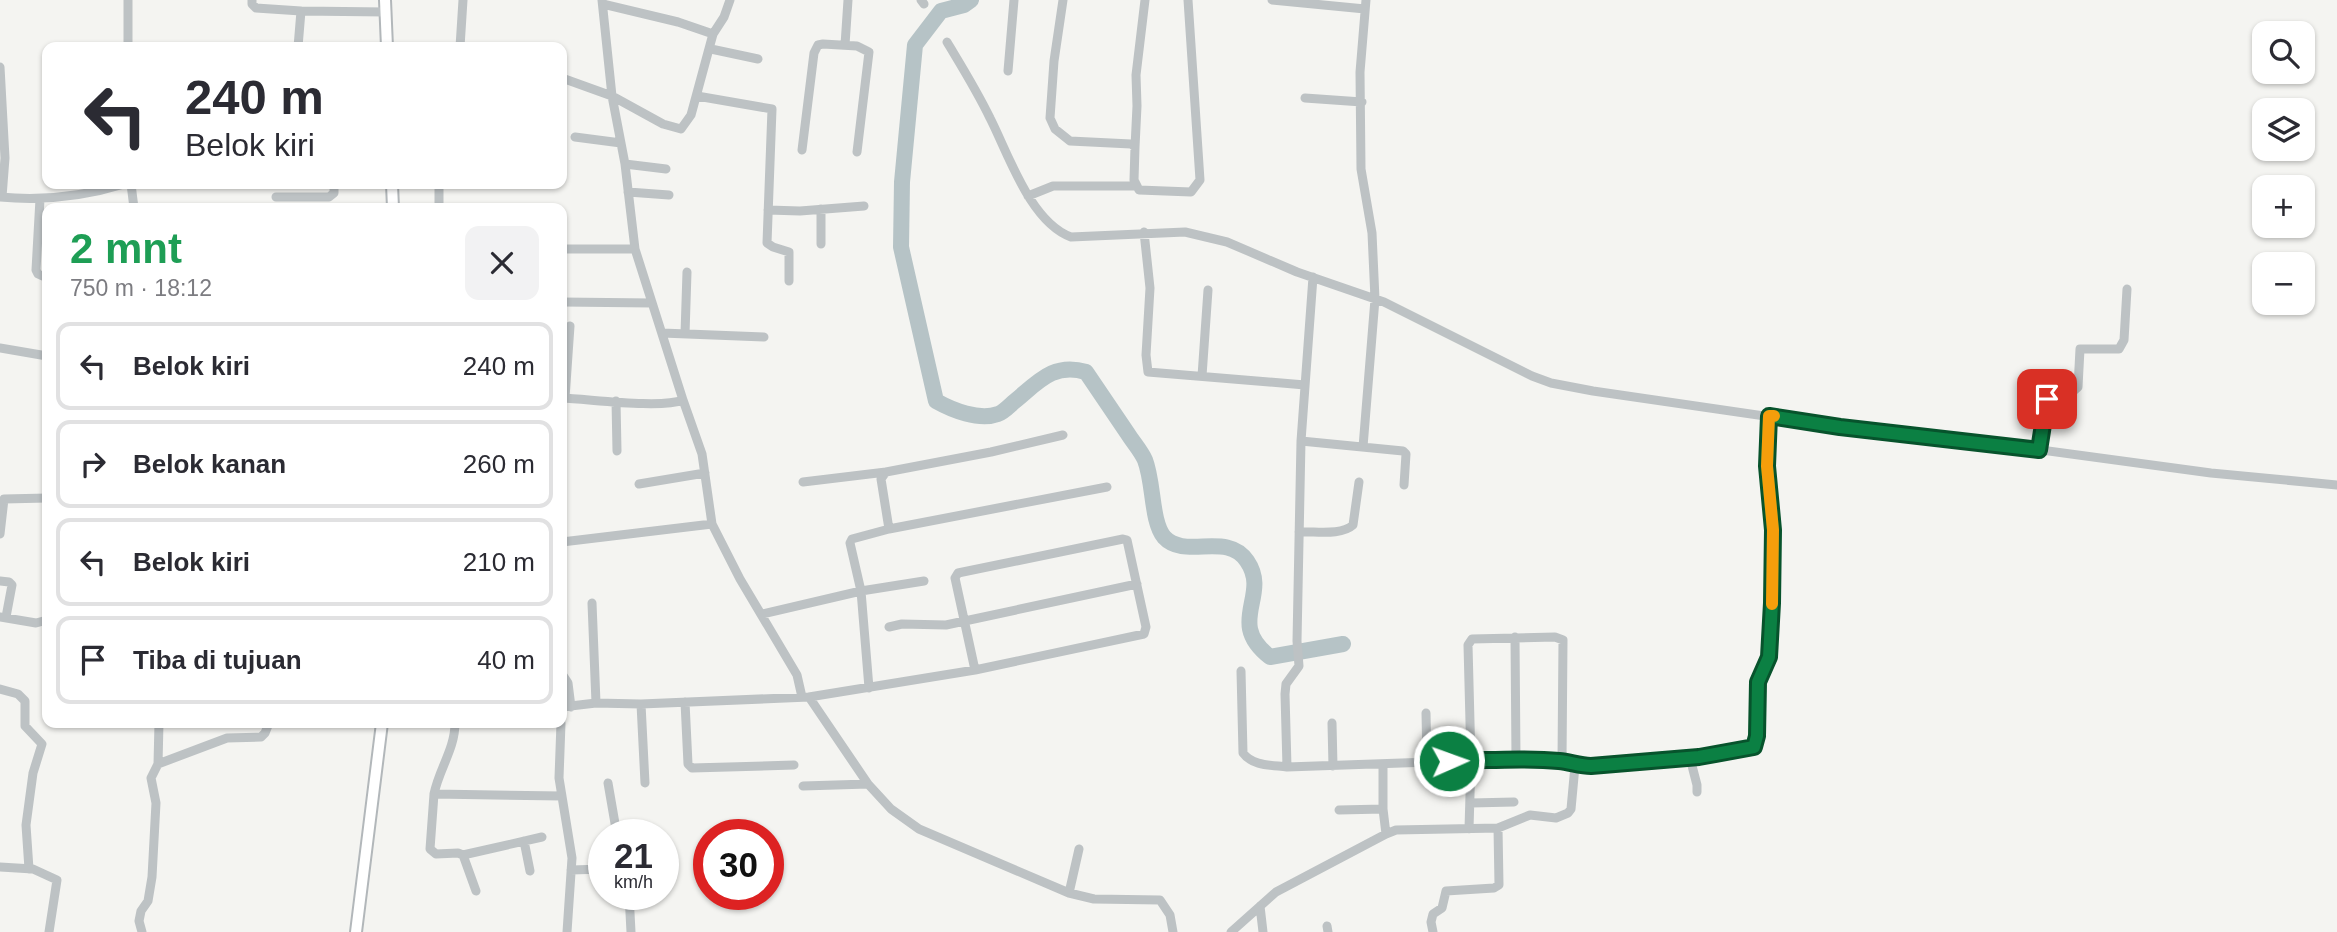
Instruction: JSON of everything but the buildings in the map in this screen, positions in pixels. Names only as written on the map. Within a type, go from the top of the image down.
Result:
[{"type":"main road","points":[[385,6],[387,42]]},
{"type":"main road","points":[[356,932],[381,728]]},
{"type":"street","points":[[128,0],[128,42]]},
{"type":"street","points":[[252,0],[256,8],[301,11],[385,6]]},
{"type":"street","points":[[460,42],[463,0]]},
{"type":"street","points":[[567,80],[612,96],[663,124],[681,129],[691,115],[713,34],[724,17],[730,0]]},
{"type":"street","points":[[845,44],[848,0]]},
{"type":"street","points":[[1007,71],[1014,0]]},
{"type":"street","points":[[1063,0],[1054,61],[1050,118],[1055,129],[1070,141],[1125,142],[1135,147]]},
{"type":"street","points":[[1136,186],[1136,75],[1145,0]]},
{"type":"street","points":[[1028,196],[1054,186],[1136,186],[1143,191],[1191,192],[1199,183],[1188,0]]},
{"type":"street","points":[[1272,0],[1366,4],[1360,72],[1361,169],[1364,200],[1372,233],[1375,299],[1363,447]]},
{"type":"street","points":[[713,34],[602,2],[612,96],[625,164],[635,249],[702,454],[712,524],[740,579],[797,675],[805,697],[868,784],[891,809],[919,829],[1069,893],[1094,898],[1160,900],[1170,915],[1173,932]]},
{"type":"street","points":[[298,42],[301,11]]},
{"type":"street","points":[[947,41],[972,83],[1028,196],[1056,228],[1070,237],[1144,232],[1203,234],[1375,299],[1551,383],[1840,427],[2337,485]]},
{"type":"street","points":[[802,150],[815,48],[823,44],[845,44],[865,48],[869,52],[857,152]]},
{"type":"street","points":[[711,49],[758,59]]},
{"type":"street","points":[[0,66],[5,158],[1,197],[40,199],[76,196],[98,189]]},
{"type":"street","points":[[697,96],[772,109],[767,243],[789,252],[789,281]]},
{"type":"street","points":[[1305,98],[1362,102]]},
{"type":"street","points":[[575,137],[621,143]]},
{"type":"street","points":[[625,164],[666,169]]},
{"type":"street","points":[[276,197],[329,197],[334,193],[334,189]]},
{"type":"street","points":[[628,192],[669,195]]},
{"type":"street","points":[[40,199],[36,270],[42,276]]},
{"type":"street","points":[[768,210],[864,206]]},
{"type":"street","points":[[821,209],[821,244]]},
{"type":"street","points":[[1144,232],[1150,288],[1148,372],[1305,385]]},
{"type":"street","points":[[567,249],[635,249]]},
{"type":"street","points":[[685,334],[687,272]]},
{"type":"street","points":[[1287,767],[1286,684],[1298,670],[1300,662],[1301,441],[1313,277]]},
{"type":"street","points":[[2039,450],[2048,397],[2070,394],[2078,387],[2080,349],[2119,349],[2122,346],[2127,289]]},
{"type":"street","points":[[1202,376],[1208,290]]},
{"type":"street","points":[[567,302],[652,303]]},
{"type":"street","points":[[567,357],[570,326]]},
{"type":"street","points":[[662,333],[764,337]]},
{"type":"street","points":[[0,348],[42,355]]},
{"type":"street","points":[[567,398],[674,403],[683,400]]},
{"type":"street","points":[[615,401],[617,451]]},
{"type":"street","points":[[1241,671],[1243,753],[1247,759],[1258,763],[1287,767],[1516,759],[1562,761],[1575,766],[1694,758],[1747,750],[1756,745],[1758,682],[1769,657],[1773,530],[1767,457],[1769,416]]},
{"type":"street","points":[[803,482],[886,471],[991,452],[1063,435]]},
{"type":"street","points":[[1301,441],[1405,452],[1404,485]]},
{"type":"street","points":[[886,471],[882,475],[881,484],[889,529]]},
{"type":"street","points":[[639,484],[705,473]]},
{"type":"street","points":[[1299,532],[1341,531],[1351,528],[1359,482]]},
{"type":"street","points":[[869,688],[861,591],[851,540],[889,529],[1107,487]]},
{"type":"street","points":[[0,534],[4,499],[42,498]]},
{"type":"street","points":[[567,541],[712,524]]},
{"type":"street","points":[[567,707],[596,703],[640,704],[805,697],[975,670],[1144,634],[1146,627],[1130,545],[1125,539],[955,575],[975,670]]},
{"type":"street","points":[[0,581],[12,585],[3,617],[42,622]]},
{"type":"street","points":[[762,614],[861,591],[924,581]]},
{"type":"street","points":[[889,627],[910,623],[946,625],[1137,584]]},
{"type":"street","points":[[592,603],[596,703]]},
{"type":"street","points":[[1515,637],[1516,759]]},
{"type":"street","points":[[1469,829],[1469,641],[1515,637],[1555,637],[1563,640],[1562,761]]},
{"type":"street","points":[[0,689],[18,694],[25,701],[25,726],[42,744],[33,774],[26,825],[29,869]]},
{"type":"street","points":[[685,702],[688,764],[692,768],[794,765]]},
{"type":"street","points":[[640,704],[645,783]]},
{"type":"street","points":[[1426,713],[1427,762]]},
{"type":"street","points":[[1332,723],[1333,766]]},
{"type":"street","points":[[142,932],[139,921],[141,911],[148,901],[152,877],[156,803],[151,778],[158,764],[159,728]]},
{"type":"street","points":[[158,764],[227,738],[261,737],[267,728]]},
{"type":"street","points":[[454,728],[448,758],[437,779],[434,794],[430,849],[436,854],[463,855],[542,837]]},
{"type":"street","points":[[561,728],[559,778],[572,858],[567,932]]},
{"type":"street","points":[[1694,758],[1696,792]]},
{"type":"street","points":[[1382,765],[1386,834]]},
{"type":"street","points":[[1231,932],[1276,892],[1396,830],[1498,828],[1530,815],[1556,818],[1568,813],[1572,802],[1575,766]]},
{"type":"street","points":[[608,783],[614,819]]},
{"type":"street","points":[[803,786],[868,784]]},
{"type":"street","points":[[434,794],[562,796]]},
{"type":"street","points":[[1471,803],[1514,802]]},
{"type":"street","points":[[1339,810],[1383,809]]},
{"type":"street","points":[[1433,932],[1433,914],[1442,908],[1446,891],[1494,888],[1499,885],[1498,828]]},
{"type":"street","points":[[524,841],[530,871]]},
{"type":"street","points":[[1069,893],[1079,849]]},
{"type":"street","points":[[463,855],[476,891]]},
{"type":"street","points":[[0,867],[29,869],[57,880],[48,932]]},
{"type":"street","points":[[571,870],[588,869]]},
{"type":"street","points":[[1260,906],[1263,932]]},
{"type":"street","points":[[630,910],[631,932]]},
{"type":"waterway","points":[[971,0],[964,5],[941,11],[915,45],[902,182],[901,247],[936,401],[966,414],[991,416],[1002,412],[1047,376],[1065,370],[1086,372],[1145,460],[1157,521],[1164,537],[1183,546],[1229,548],[1239,552],[1247,561],[1253,574],[1254,586],[1249,620],[1257,644],[1270,657],[1343,644]]},
{"type":"slow traffic","points":[[1772,604],[1773,530],[1767,449],[1769,416],[1774,416]]},
{"type":"route","points":[[1449,761],[1516,759],[1562,761],[1575,766],[1591,766],[1699,757],[1754,747],[1757,736],[1758,682],[1769,657],[1772,603],[1773,530],[1767,466],[1769,416],[2039,450],[2047,399]]}]
